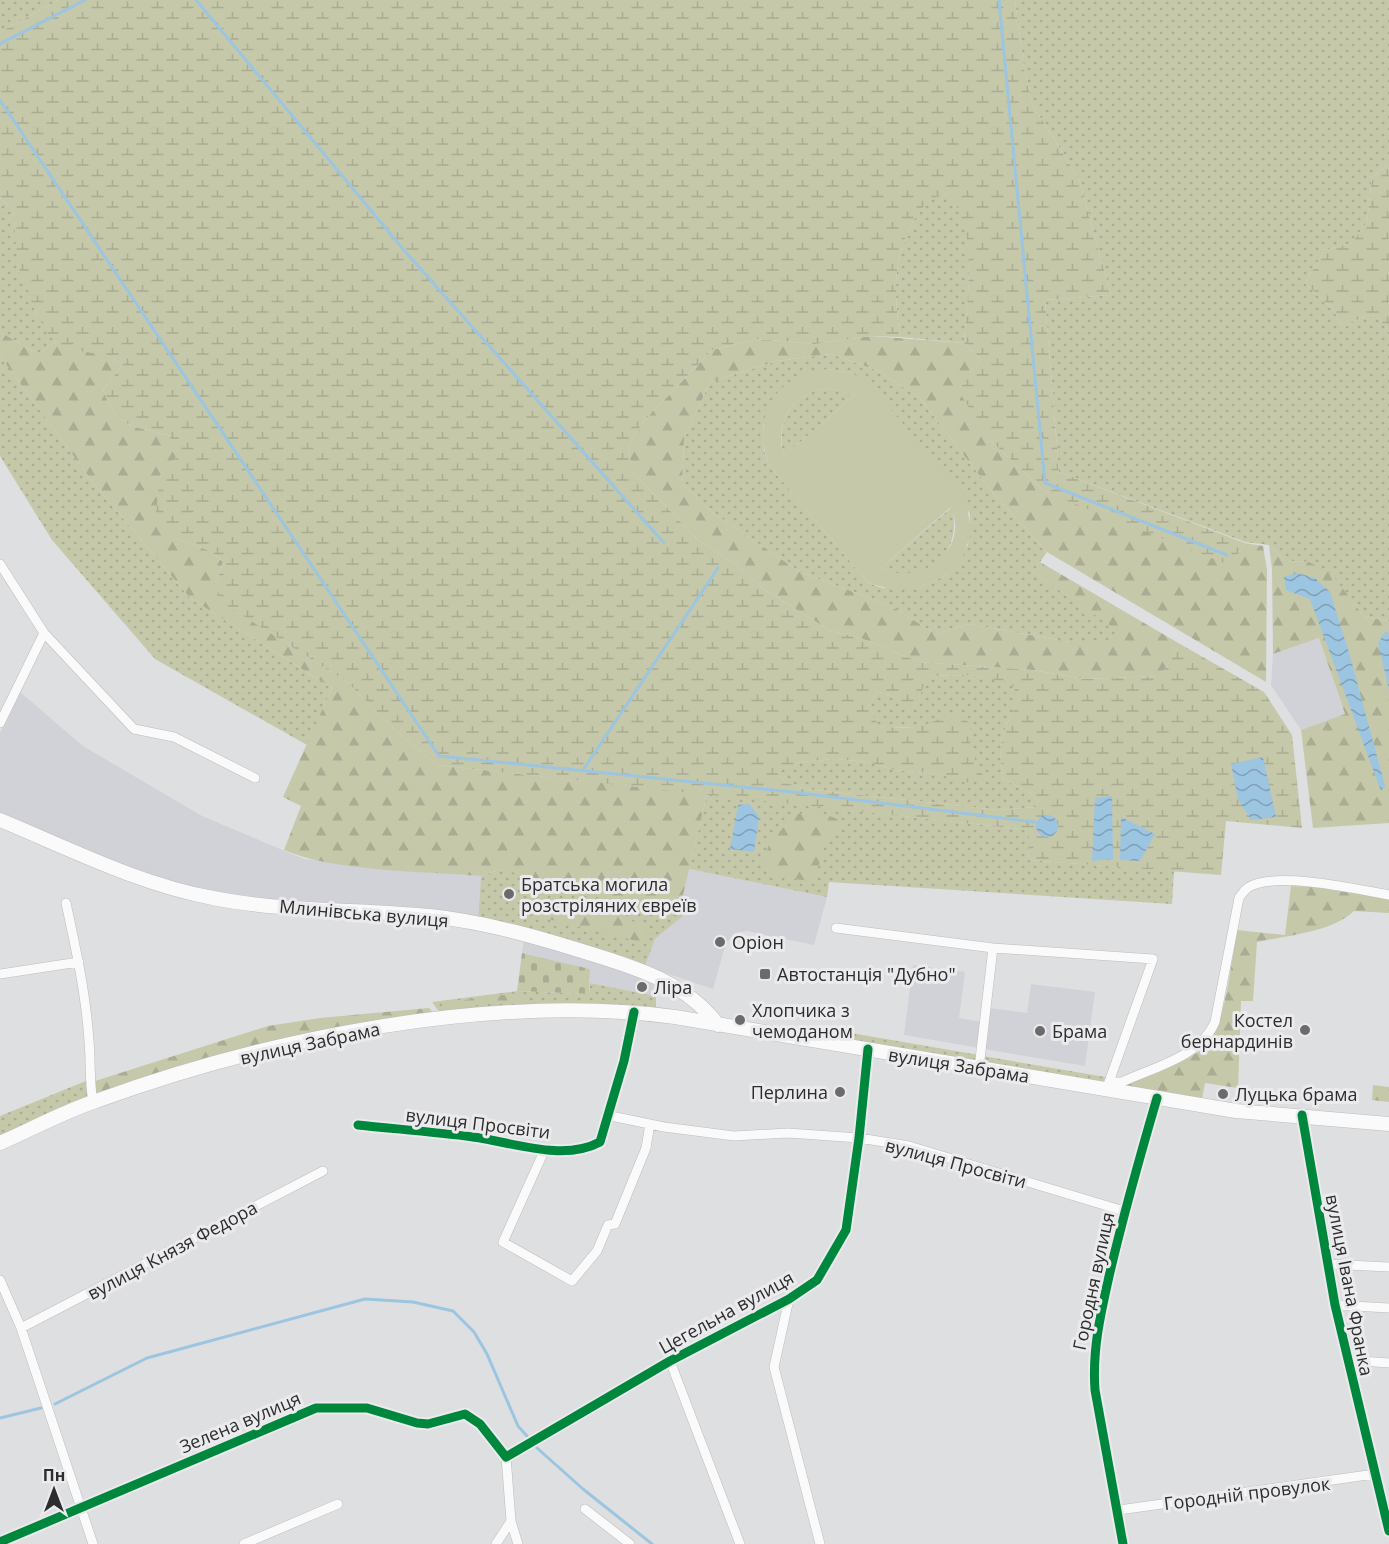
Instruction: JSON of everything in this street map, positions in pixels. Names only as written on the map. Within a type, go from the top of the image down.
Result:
[{"type":"main road","name":"Млинівська вулиця","points":[[0,820],[152,884],[212,898],[249,904],[433,917],[502,929],[573,948],[644,970],[681,989],[707,1010],[718,1024]]},
{"type":"main road","name":"вулиця Забрама","points":[[0,1143],[93,1102],[157,1080],[273,1048],[345,1033],[441,1020],[556,1009],[634,1012],[718,1024],[980,1068],[1108,1086],[1157,1098],[1236,1111],[1389,1124]]},
{"type":"street","points":[[0,564],[44,633],[134,729],[174,737],[255,778]]},
{"type":"street","points":[[0,723],[44,633]]},
{"type":"street","points":[[1108,1086],[1122,1082],[1197,1048],[1208,1038],[1215,1022],[1239,898],[1247,888],[1263,882],[1314,883],[1389,894]]},
{"type":"street","points":[[66,903],[79,962],[89,1042],[89,1080],[93,1102]]},
{"type":"street","points":[[836,928],[993,948],[1153,959],[1108,1086]]},
{"type":"street","points":[[980,1068],[993,948]]},
{"type":"street","points":[[0,974],[79,962]]},
{"type":"street","name":"вулиця Просвіти","points":[[358,1125],[474,1137],[545,1149],[590,1148],[600,1142],[634,1012]]},
{"type":"street","name":"Цегельна вулиця","points":[[506,1457],[670,1361],[789,1299],[817,1280],[846,1230],[859,1138],[868,1049]]},
{"type":"street","name":"Городня вулиця","points":[[1123,1544],[1119,1510],[1095,1390],[1093,1365],[1096,1334],[1124,1211],[1157,1098]]},
{"type":"street","name":"вулиця Просвіти","points":[[606,1115],[734,1136],[788,1133],[859,1138],[909,1146],[1124,1211]]},
{"type":"street","name":"вулиця Івана Франка","points":[[1302,1115],[1326,1264],[1389,1531]]},
{"type":"street","points":[[545,1149],[503,1242],[572,1281],[597,1251],[608,1225],[615,1224],[646,1148],[650,1124]]},
{"type":"street","name":"вулиця Князя Федора","points":[[21,1328],[323,1171]]},
{"type":"street","points":[[1326,1264],[1389,1267]]},
{"type":"street","points":[[0,1280],[2,1291],[21,1328],[79,1508],[93,1544]]},
{"type":"street","points":[[789,1299],[774,1367],[820,1544]]},
{"type":"street","points":[[1335,1305],[1389,1308]]},
{"type":"street","points":[[1347,1360],[1389,1363]]},
{"type":"street","points":[[670,1361],[740,1544]]},
{"type":"street","name":"Зелена вулиця","points":[[79,1508],[316,1408],[367,1408],[417,1423],[428,1424],[465,1414],[480,1424],[506,1457]]},
{"type":"street","points":[[506,1457],[511,1521],[518,1544]]},
{"type":"street","name":"Городній провулок","points":[[1119,1510],[1375,1474]]},
{"type":"street","points":[[244,1544],[338,1504]]},
{"type":"street","points":[[0,1542],[79,1508]]},
{"type":"street","points":[[585,1509],[630,1544]]},
{"type":"street","points":[[495,1544],[511,1521]]},
{"type":"shaded area","points":[[1319,638],[1345,715],[1301,730],[1271,685],[1273,654]]},
{"type":"shaded area","points":[[20,692],[83,746],[202,816],[304,859],[481,876],[478,921],[250,900],[153,880],[0,815],[0,733]]},
{"type":"shaded area","points":[[689,869],[827,897],[814,945],[747,931],[735,933],[726,943],[713,989],[645,966],[655,939],[683,916],[683,895]]},
{"type":"shaded area","points":[[524,939],[658,982],[656,996],[590,983],[590,969],[522,953]]},
{"type":"shaded area","points":[[913,965],[965,972],[959,1018],[982,1022],[980,1048],[904,1035]]},
{"type":"shaded area","points":[[1031,984],[1095,992],[1085,1066],[984,1049],[989,1008],[1027,1013]]},
{"type":"green space","points":[[0,0],[59,0],[0,32]]},
{"type":"green space","points":[[59,0],[1015,0],[1024,68],[1032,104],[1079,179],[1111,295],[1045,300],[1059,472],[1245,543],[1234,560],[1224,563],[1045,492],[991,441],[959,392],[969,373],[981,360],[964,343],[969,265],[967,244],[958,208],[948,194],[932,199],[920,210],[902,249],[898,263],[896,292],[900,337],[871,336],[815,344],[758,339],[712,350],[644,421],[628,446],[632,471],[697,539],[735,564],[765,590],[829,630],[863,639],[919,662],[1032,670],[1085,679],[1161,676],[1180,644],[1264,692],[1292,735],[1302,828],[1226,821],[1221,875],[1028,860],[1029,830],[437,765],[396,731],[347,682],[220,601],[217,581],[223,562],[211,551],[176,539],[156,512],[160,476],[179,453],[168,435],[135,427],[120,419],[103,390],[123,364],[107,356],[65,347],[57,343],[46,330],[34,309],[19,269],[13,209],[0,198],[0,32]],"holes":[[[970,675],[1011,683],[1019,699],[1002,738],[1001,757],[1004,780],[1028,791],[1038,801],[1036,807],[998,810],[806,789],[786,783],[777,772],[800,762],[836,759],[868,762],[894,770],[938,774],[970,783],[984,778],[970,749],[970,723],[953,712],[933,722],[909,728],[890,727],[879,726],[868,707],[877,691],[896,698],[907,709],[919,697],[929,676]]]},
{"type":"green space","points":[[1015,0],[1389,0],[1389,164],[1372,177],[1367,222],[1352,243],[1325,250],[1305,283],[1333,309],[1343,328],[1366,315],[1377,316],[1389,332],[1389,621],[1364,617],[1349,597],[1309,562],[1285,561],[1269,545],[1245,542],[1059,472],[1045,300],[1111,295],[1079,179],[1032,104],[1024,68]]},
{"type":"green space","points":[[1389,164],[1389,332],[1377,316],[1366,315],[1343,328],[1333,309],[1305,283],[1325,250],[1352,243],[1367,222],[1372,177]]},
{"type":"green space","points":[[949,194],[958,208],[968,244],[969,265],[964,343],[900,337],[896,277],[902,249],[920,210],[933,199]]},
{"type":"green space","points":[[0,198],[13,209],[19,270],[36,313],[55,342],[38,354],[0,332]]},
{"type":"green space","points":[[0,332],[38,354],[55,342],[98,353],[123,364],[103,390],[114,412],[120,419],[135,427],[168,435],[180,453],[160,476],[176,539],[211,551],[223,562],[217,581],[246,617],[347,682],[396,731],[437,765],[707,794],[683,895],[649,905],[611,901],[501,869],[481,876],[354,867],[328,863],[284,850],[301,806],[283,797],[332,688],[190,598],[95,485],[0,356]]},
{"type":"green space","points":[[871,336],[964,343],[981,360],[969,373],[991,441],[1045,492],[1234,560],[1245,543],[1263,546],[1267,570],[1266,682],[1047,552],[993,493],[919,397],[876,370],[831,354],[777,361],[710,382],[684,439],[682,484],[712,512],[800,572],[889,605],[936,634],[969,624],[1070,642],[1106,642],[1118,631],[1033,572],[1040,562],[1180,644],[1161,676],[1085,679],[1032,670],[919,662],[863,639],[829,630],[765,590],[735,564],[697,539],[632,471],[628,446],[644,421],[712,350],[758,339],[815,344]]},
{"type":"green space","points":[[831,354],[876,370],[919,397],[993,493],[1047,552],[1033,572],[1119,631],[1106,642],[1070,642],[969,624],[936,634],[889,605],[800,572],[712,512],[682,484],[684,439],[710,382],[777,361]],"holes":[[[828,369],[852,373],[970,513],[968,545],[948,574],[917,589],[883,588],[868,583],[769,465],[764,450],[763,425]]]},
{"type":"green space","points":[[0,356],[95,485],[190,598],[332,688],[307,745],[155,659],[52,540],[0,456]]},
{"type":"green space","points":[[828,369],[852,373],[866,381],[966,496],[971,534],[963,556],[948,574],[917,589],[894,590],[868,583],[769,465],[764,447],[763,430],[772,400],[794,379]],"holes":[[[829,388],[855,395],[784,456],[781,432],[789,411],[796,402],[806,396]],[[951,507],[955,523],[954,538],[938,561],[925,569],[911,573],[896,573],[881,568]]]},
{"type":"green space","points":[[829,388],[855,395],[784,456],[782,432],[789,411],[805,396]]},
{"type":"green space","points":[[952,507],[954,524],[952,539],[946,552],[937,563],[926,570],[912,574],[897,573],[881,568]]},
{"type":"green space","points":[[1269,545],[1285,561],[1309,562],[1332,574],[1364,617],[1389,621],[1389,823],[1313,828],[1301,730],[1345,714],[1319,638],[1273,654],[1272,569]]},
{"type":"green space","points":[[970,675],[1011,682],[1019,699],[1002,738],[1001,757],[1004,780],[1028,791],[1038,801],[1036,807],[998,810],[806,789],[786,783],[776,771],[800,762],[836,759],[868,762],[894,770],[938,774],[970,782],[970,723],[913,727],[878,726],[868,707],[877,691],[896,698],[919,697],[928,676]]},
{"type":"green space","points":[[707,794],[1030,830],[1028,860],[1174,871],[1172,904],[829,882],[827,897],[689,869]]},
{"type":"green space","points":[[817,811],[842,821],[839,833],[825,839],[822,858],[811,881],[776,877],[763,864],[770,841],[797,814]]},
{"type":"green space","points":[[501,869],[649,905],[683,895],[683,916],[655,939],[645,966],[478,921],[481,876]]},
{"type":"green space","points":[[1291,886],[1314,887],[1389,899],[1389,913],[1354,911],[1321,929],[1257,942],[1253,1001],[1241,1001],[1238,1088],[1205,1083],[1202,1099],[1124,1086],[1182,1061],[1200,1051],[1209,1042],[1222,1013],[1237,930],[1285,935]]},
{"type":"green space","points":[[535,898],[616,914],[646,927],[646,938],[641,942],[524,913],[523,901]]},
{"type":"green space","points":[[522,953],[590,969],[589,994],[517,991]]},
{"type":"green space","points":[[590,983],[656,996],[656,1008],[556,1003],[440,1013],[432,1002],[517,991],[589,994]]},
{"type":"green space","points":[[517,993],[526,996],[525,1001],[442,1008],[442,1003]]},
{"type":"green space","points":[[429,1008],[434,1014],[271,1042],[155,1074],[94,1094],[92,1082],[268,1026],[320,1018]]},
{"type":"green space","points":[[804,1025],[979,1055],[978,1061],[803,1032]]},
{"type":"green space","points":[[983,1056],[1105,1077],[1104,1082],[982,1062]]},
{"type":"green space","points":[[86,1081],[88,1097],[0,1136],[0,1116]]},
{"type":"green space","points":[[1373,1085],[1389,1087],[1389,1102],[1372,1100]]},
{"type":"water","points":[[1297,573],[1315,578],[1330,592],[1385,786],[1381,791],[1310,599],[1286,590],[1284,577]]},
{"type":"water","points":[[1385,632],[1389,633],[1389,690],[1378,643]]},
{"type":"water","points":[[1263,757],[1276,817],[1251,820],[1238,799],[1231,764]]},
{"type":"water","points":[[1112,796],[1113,859],[1092,861],[1095,798]]},
{"type":"water","points":[[749,804],[759,816],[754,852],[730,849],[738,805]]},
{"type":"water","points":[[1047,815],[1057,822],[1058,826],[1051,836],[1047,837],[1037,830],[1036,826],[1043,816]]},
{"type":"water","points":[[1121,817],[1155,834],[1140,861],[1120,860]]},
{"type":"waterway","points":[[0,44],[85,0]]},
{"type":"waterway","points":[[196,0],[403,249],[664,543]]},
{"type":"waterway","points":[[999,0],[1045,483],[1227,555]]},
{"type":"waterway","points":[[0,100],[439,756],[792,792],[1035,822]]},
{"type":"waterway","points":[[583,770],[718,568]]},
{"type":"waterway","points":[[55,1404],[147,1358],[365,1299],[413,1302],[453,1311],[474,1332],[487,1354],[518,1426],[527,1436]]},
{"type":"waterway","points":[[0,1418],[41,1408]]},
{"type":"waterway","points":[[537,1448],[583,1489],[652,1544]]},
{"type":"cycle path","points":[[358,1125],[473,1137],[554,1151],[586,1148],[600,1142],[624,1061],[634,1012]]},
{"type":"cycle path","points":[[0,1542],[316,1408],[367,1408],[417,1423],[428,1424],[465,1414],[480,1424],[506,1457],[670,1361],[789,1299],[817,1280],[846,1230],[859,1138],[868,1049]]},
{"type":"cycle path","points":[[1123,1544],[1095,1390],[1096,1345],[1110,1272],[1157,1098]]},
{"type":"cycle path","points":[[1302,1115],[1335,1305],[1389,1531]]},
{"type":"place","name":"Братська могила розстріляних євреїв","points":[[509,894]]},
{"type":"place","name":"Оріон","points":[[720,942]]},
{"type":"place","name":"Автостанція \"Дубно\"","points":[[765,974]]},
{"type":"place","name":"Ліра","points":[[642,987]]},
{"type":"place","name":"Хлопчика з чемоданом","points":[[740,1020]]},
{"type":"place","name":"Костел бернардинів","points":[[1305,1030]]},
{"type":"place","name":"Брама","points":[[1040,1031]]},
{"type":"place","name":"Перлина","points":[[840,1092]]},
{"type":"place","name":"Луцька брама","points":[[1223,1094]]}]
